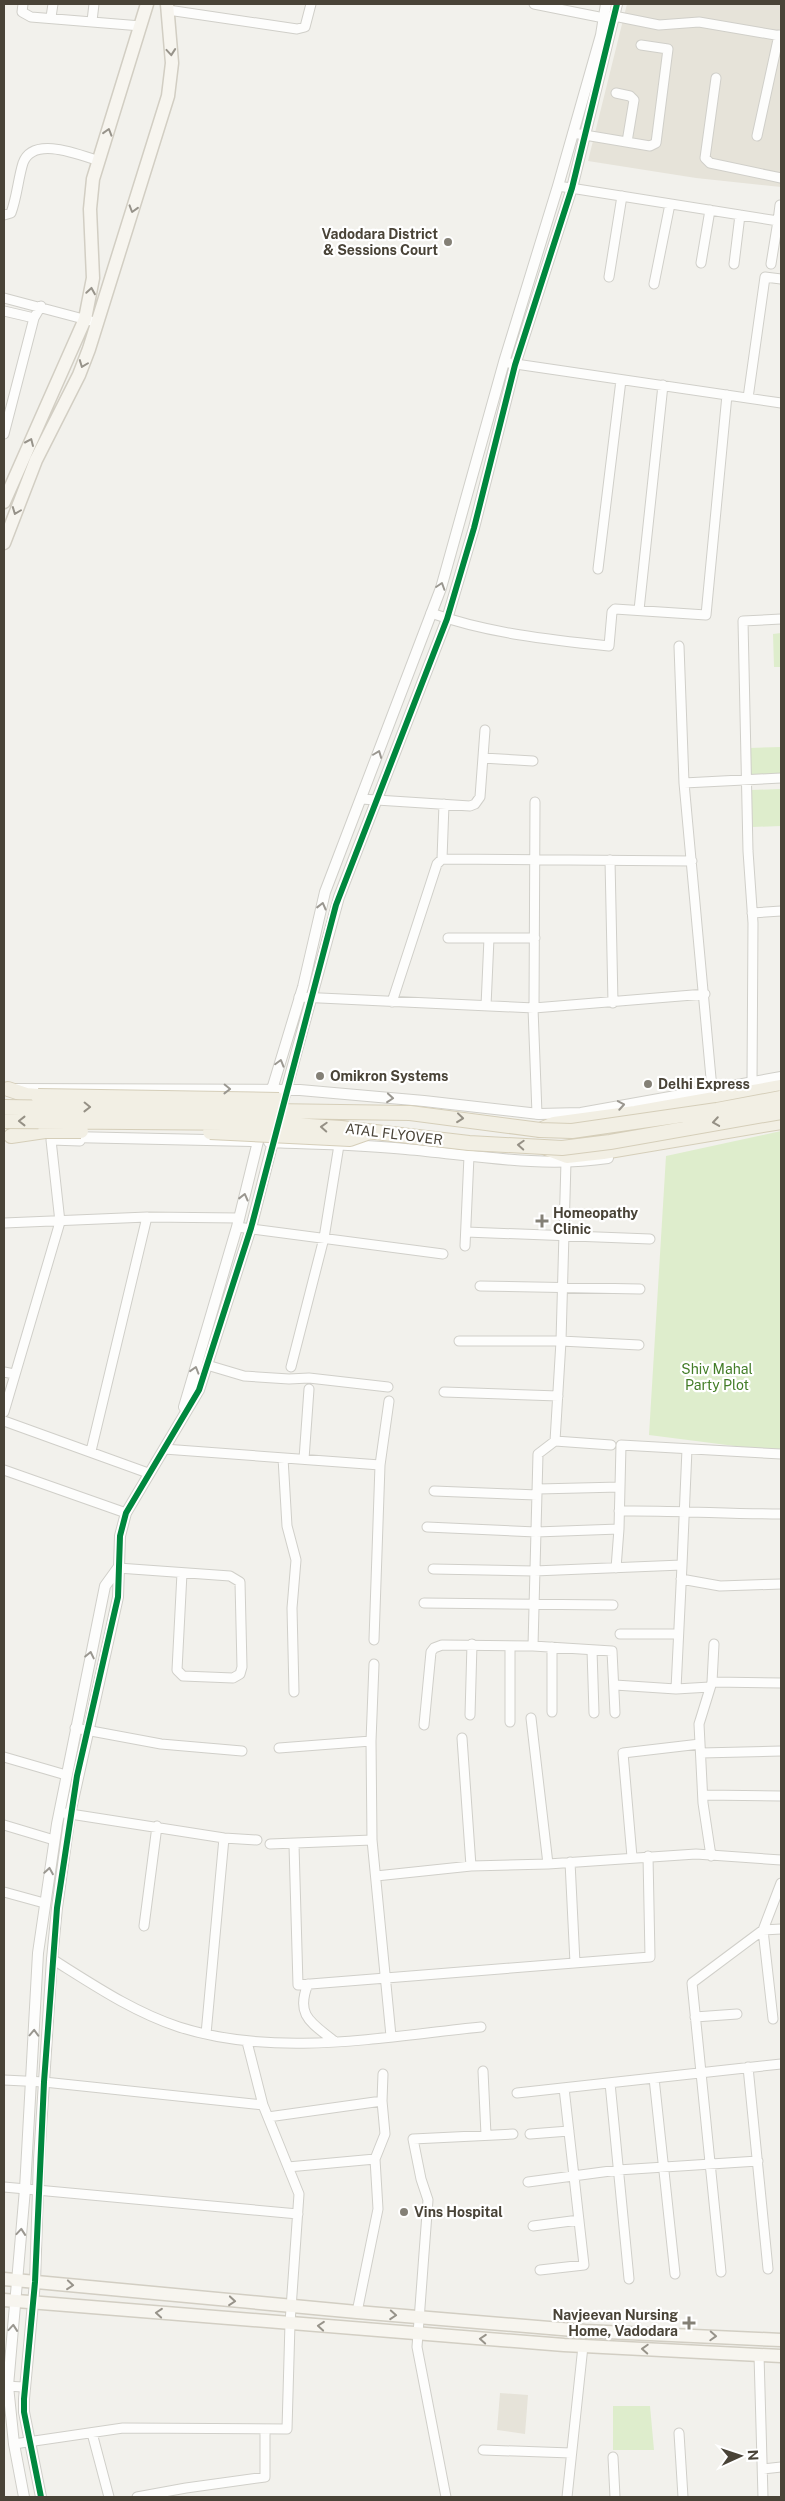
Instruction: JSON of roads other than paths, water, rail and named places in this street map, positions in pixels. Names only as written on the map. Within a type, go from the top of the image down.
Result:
[{"type":"main road","points":[[4,502],[85,319],[93,278],[90,209],[93,179],[147,4]]},
{"type":"main road","points":[[4,543],[36,460],[79,375],[98,323],[170,91],[172,63],[167,7]]},
{"type":"main road","points":[[540,1130],[554,1124],[636,1113],[781,1087]]},
{"type":"main road","points":[[6,1089],[26,1095],[38,1096],[305,1101],[354,1105],[365,1111]]},
{"type":"main road","name":"ATAL FLYOVER","points":[[4,1107],[365,1111],[429,1115],[540,1130],[572,1131],[605,1128],[781,1098]]},
{"type":"main road","name":"ATAL FLYOVER","points":[[4,1121],[260,1124],[370,1132],[469,1143],[562,1148],[610,1142],[781,1112]]},
{"type":"main road","points":[[543,1147],[567,1156],[603,1152],[781,1122]]},
{"type":"main road","points":[[8,1136],[45,1131],[187,1130],[350,1139],[370,1132]]},
{"type":"main road","points":[[4,2279],[357,2312],[585,2330],[781,2340]]},
{"type":"main road","points":[[10,2300],[417,2334],[583,2346],[781,2356]]},
{"type":"street","points":[[23,4],[21,10],[26,15],[141,26]]},
{"type":"street","points":[[51,17],[53,4]]},
{"type":"street","points":[[92,21],[94,4]]},
{"type":"street","points":[[167,7],[297,29],[305,27],[311,4]]},
{"type":"street","points":[[534,4],[659,24],[699,22],[780,35],[757,136]]},
{"type":"street","points":[[41,2497],[24,2412],[24,2387],[35,2282],[44,2082],[56,1908],[70,1814],[87,1730],[118,1597],[120,1536],[126,1513],[148,1472],[198,1393],[251,1228],[286,1090],[339,897],[447,619],[474,528],[515,365],[572,188],[609,17],[606,4]]},
{"type":"street","points":[[182,1417],[238,1222],[272,1090],[300,997],[325,892],[431,613],[453,546],[504,362],[573,133],[609,17],[617,4]]},
{"type":"street","points":[[573,133],[650,146],[656,143],[668,49],[642,45]]},
{"type":"street","points":[[716,78],[705,158],[710,163],[781,178]]},
{"type":"street","points":[[616,94],[630,96],[634,100],[627,142]]},
{"type":"street","points":[[4,215],[11,213],[24,161],[31,153],[57,148],[99,161]]},
{"type":"street","points":[[558,186],[778,221]]},
{"type":"street","points":[[609,277],[622,196]]},
{"type":"street","points":[[654,284],[670,204]]},
{"type":"street","points":[[771,264],[780,205]]},
{"type":"street","points":[[701,262],[710,210]]},
{"type":"street","points":[[734,264],[740,215]]},
{"type":"street","points":[[748,398],[765,277],[781,278]]},
{"type":"street","points":[[4,298],[40,306],[98,323]]},
{"type":"street","points":[[4,434],[34,318],[40,306]]},
{"type":"street","points":[[4,311],[34,318]]},
{"type":"street","points":[[504,362],[781,403]]},
{"type":"street","points":[[598,569],[621,380]]},
{"type":"street","points":[[639,610],[662,386]]},
{"type":"street","points":[[431,613],[447,619],[516,633],[609,646],[612,612],[620,608],[706,615],[727,395]]},
{"type":"street","points":[[752,1082],[752,913],[743,621],[781,619]]},
{"type":"street","points":[[679,646],[684,783],[706,994],[712,1089]]},
{"type":"street","points":[[361,798],[470,806],[479,801],[485,730]]},
{"type":"street","points":[[483,758],[532,761]]},
{"type":"street","points":[[684,783],[781,778]]},
{"type":"street","points":[[536,802],[534,1008],[536,1114]]},
{"type":"street","points":[[392,1002],[437,864],[442,859],[444,804]]},
{"type":"street","points":[[442,859],[535,858],[692,861]]},
{"type":"street","points":[[610,860],[613,1003]]},
{"type":"street","points":[[752,913],[781,911]]},
{"type":"street","points":[[448,938],[535,938]]},
{"type":"street","points":[[486,1006],[489,938]]},
{"type":"street","points":[[300,997],[534,1008],[706,994]]},
{"type":"street","points":[[6,1089],[50,1087],[286,1090],[424,1101],[536,1114],[581,1113],[781,1077]]},
{"type":"street","points":[[4,1412],[60,1222],[51,1140],[273,1142],[404,1148],[504,1161],[566,1161],[612,1158],[781,1127]]},
{"type":"street","points":[[8,1136],[258,1143]]},
{"type":"street","points":[[291,1367],[324,1238],[339,1145]]},
{"type":"street","points":[[465,1246],[469,1156]]},
{"type":"street","points":[[554,1441],[561,1341],[566,1161]]},
{"type":"street","points":[[91,1451],[147,1217]]},
{"type":"street","points":[[4,1223],[147,1217],[238,1222],[251,1228],[443,1254]]},
{"type":"street","points":[[466,1232],[650,1239]]},
{"type":"street","points":[[480,1286],[640,1289]]},
{"type":"street","points":[[458,1341],[561,1341],[639,1345]]},
{"type":"street","points":[[207,1365],[244,1376],[289,1379],[309,1378],[388,1387]]},
{"type":"street","points":[[4,1372],[14,1374]]},
{"type":"street","points":[[304,1459],[309,1389]]},
{"type":"street","points":[[444,1392],[558,1396]]},
{"type":"street","points":[[374,1640],[380,1465],[389,1401]]},
{"type":"street","points":[[4,1421],[148,1472]]},
{"type":"street","points":[[532,1646],[538,1454],[554,1441],[611,1445]]},
{"type":"street","points":[[616,1568],[622,1445],[781,1454]]},
{"type":"street","points":[[164,1449],[380,1465]]},
{"type":"street","points":[[676,1689],[687,1449]]},
{"type":"street","points":[[284,1458],[287,1526],[296,1560],[292,1608],[294,1692]]},
{"type":"street","points":[[4,1470],[126,1513]]},
{"type":"street","points":[[434,1491],[538,1492],[620,1487]]},
{"type":"street","points":[[620,1511],[684,1510],[733,1514],[781,1514]]},
{"type":"street","points":[[427,1528],[536,1532],[619,1528]]},
{"type":"street","points":[[433,1570],[534,1571],[682,1565]]},
{"type":"street","points":[[118,1568],[230,1576],[240,1582],[242,1667],[240,1674],[233,1678],[183,1676],[177,1670],[182,1573]]},
{"type":"street","points":[[24,2497],[6,2386],[10,2300],[18,2280],[25,2189],[38,1962],[44,1903],[75,1728],[105,1586],[118,1568]]},
{"type":"street","points":[[681,1579],[720,1586],[781,1584]]},
{"type":"street","points":[[424,1603],[613,1605]]},
{"type":"street","points":[[620,1634],[678,1634]]},
{"type":"street","points":[[470,1715],[472,1644]]},
{"type":"street","points":[[424,1725],[431,1652],[438,1646],[472,1644],[532,1646],[613,1653],[615,1713]]},
{"type":"street","points":[[711,1856],[703,1795],[699,1724],[711,1685],[714,1644]]},
{"type":"street","points":[[510,1646],[510,1722]]},
{"type":"street","points":[[552,1647],[552,1712]]},
{"type":"street","points":[[592,1650],[594,1712]]},
{"type":"street","points":[[374,1664],[371,1741],[372,1840],[391,2036]]},
{"type":"street","points":[[615,1685],[676,1689],[711,1685],[781,1683]]},
{"type":"street","points":[[531,1718],[548,1864]]},
{"type":"street","points":[[75,1728],[161,1744],[179,1744],[195,1748],[242,1751]]},
{"type":"street","points":[[462,1738],[471,1866]]},
{"type":"street","points":[[279,1748],[371,1741]]},
{"type":"street","points":[[632,1857],[623,1752],[700,1749],[781,1751]]},
{"type":"street","points":[[4,1757],[66,1775]]},
{"type":"street","points":[[703,1795],[781,1796]]},
{"type":"street","points":[[59,1812],[224,1838],[257,1840]]},
{"type":"street","points":[[4,1825],[54,1840]]},
{"type":"street","points":[[144,1926],[157,1826]]},
{"type":"street","points":[[206,2034],[224,1838]]},
{"type":"street","points":[[270,1844],[294,1845],[372,1840]]},
{"type":"street","points":[[294,1845],[298,1985],[650,1957],[648,1856]]},
{"type":"street","points":[[376,1876],[471,1866],[548,1864],[696,1854],[781,1860]]},
{"type":"street","points":[[570,1862],[575,1963]]},
{"type":"street","points":[[773,2018],[762,1930],[781,1883]]},
{"type":"street","points":[[4,1892],[44,1903]]},
{"type":"street","points":[[721,2272],[692,1983],[762,1930],[781,1929]]},
{"type":"street","points":[[52,1958],[113,1997],[178,2026],[206,2034],[248,2042],[298,2045],[481,2027]]},
{"type":"street","points":[[308,1984],[304,2002],[306,2018],[334,2041]]},
{"type":"street","points":[[695,2017],[737,2014]]},
{"type":"street","points":[[14,2444],[123,2428],[287,2429],[290,2323],[299,2194],[263,2105],[248,2042]]},
{"type":"street","points":[[517,2093],[781,2064]]},
{"type":"street","points":[[748,2068],[768,2269]]},
{"type":"street","points":[[483,2071],[486,2135]]},
{"type":"street","points":[[357,2312],[378,2209],[375,2159],[385,2134],[382,2101],[383,2074]]},
{"type":"street","points":[[654,2078],[675,2274]]},
{"type":"street","points":[[4,2080],[44,2082],[263,2105]]},
{"type":"street","points":[[610,2083],[630,2279]]},
{"type":"street","points":[[540,2270],[584,2265],[564,2088]]},
{"type":"street","points":[[268,2117],[382,2101]]},
{"type":"street","points":[[530,2134],[569,2131]]},
{"type":"street","points":[[446,2497],[417,2347],[428,2200],[421,2179],[413,2139],[513,2134]]},
{"type":"street","points":[[288,2167],[375,2159]]},
{"type":"street","points":[[528,2182],[618,2170],[758,2161]]},
{"type":"street","points":[[4,2187],[298,2214]]},
{"type":"street","points":[[533,2226],[579,2220]]},
{"type":"street","points":[[567,2497],[583,2346]]},
{"type":"street","points":[[759,2354],[763,2497]]},
{"type":"street","points":[[6,2386],[24,2387]]},
{"type":"street","points":[[137,2497],[265,2477],[265,2429]]},
{"type":"street","points":[[92,2433],[109,2497]]},
{"type":"street","points":[[679,2433],[683,2497]]},
{"type":"street","points":[[483,2450],[571,2453]]},
{"type":"street","points":[[613,2457],[614,2497]]},
{"type":"street","points":[[762,2469],[781,2467]]},
{"type":"place","name":"Vadodara District & Sessions Court","points":[[448,242]]},
{"type":"place","name":"Omikron Systems","points":[[320,1076]]},
{"type":"place","name":"Delhi Express","points":[[648,1084]]},
{"type":"place","name":"Homeopathy Clinic","points":[[542,1221]]},
{"type":"place","name":"Vins Hospital","points":[[404,2212]]},
{"type":"place","name":"Navjeevan Nursing Home, Vadodara","points":[[689,2323]]},
{"type":"park label","name":"Shiv Mahal Party Plot","points":[[717,1378]]}]
